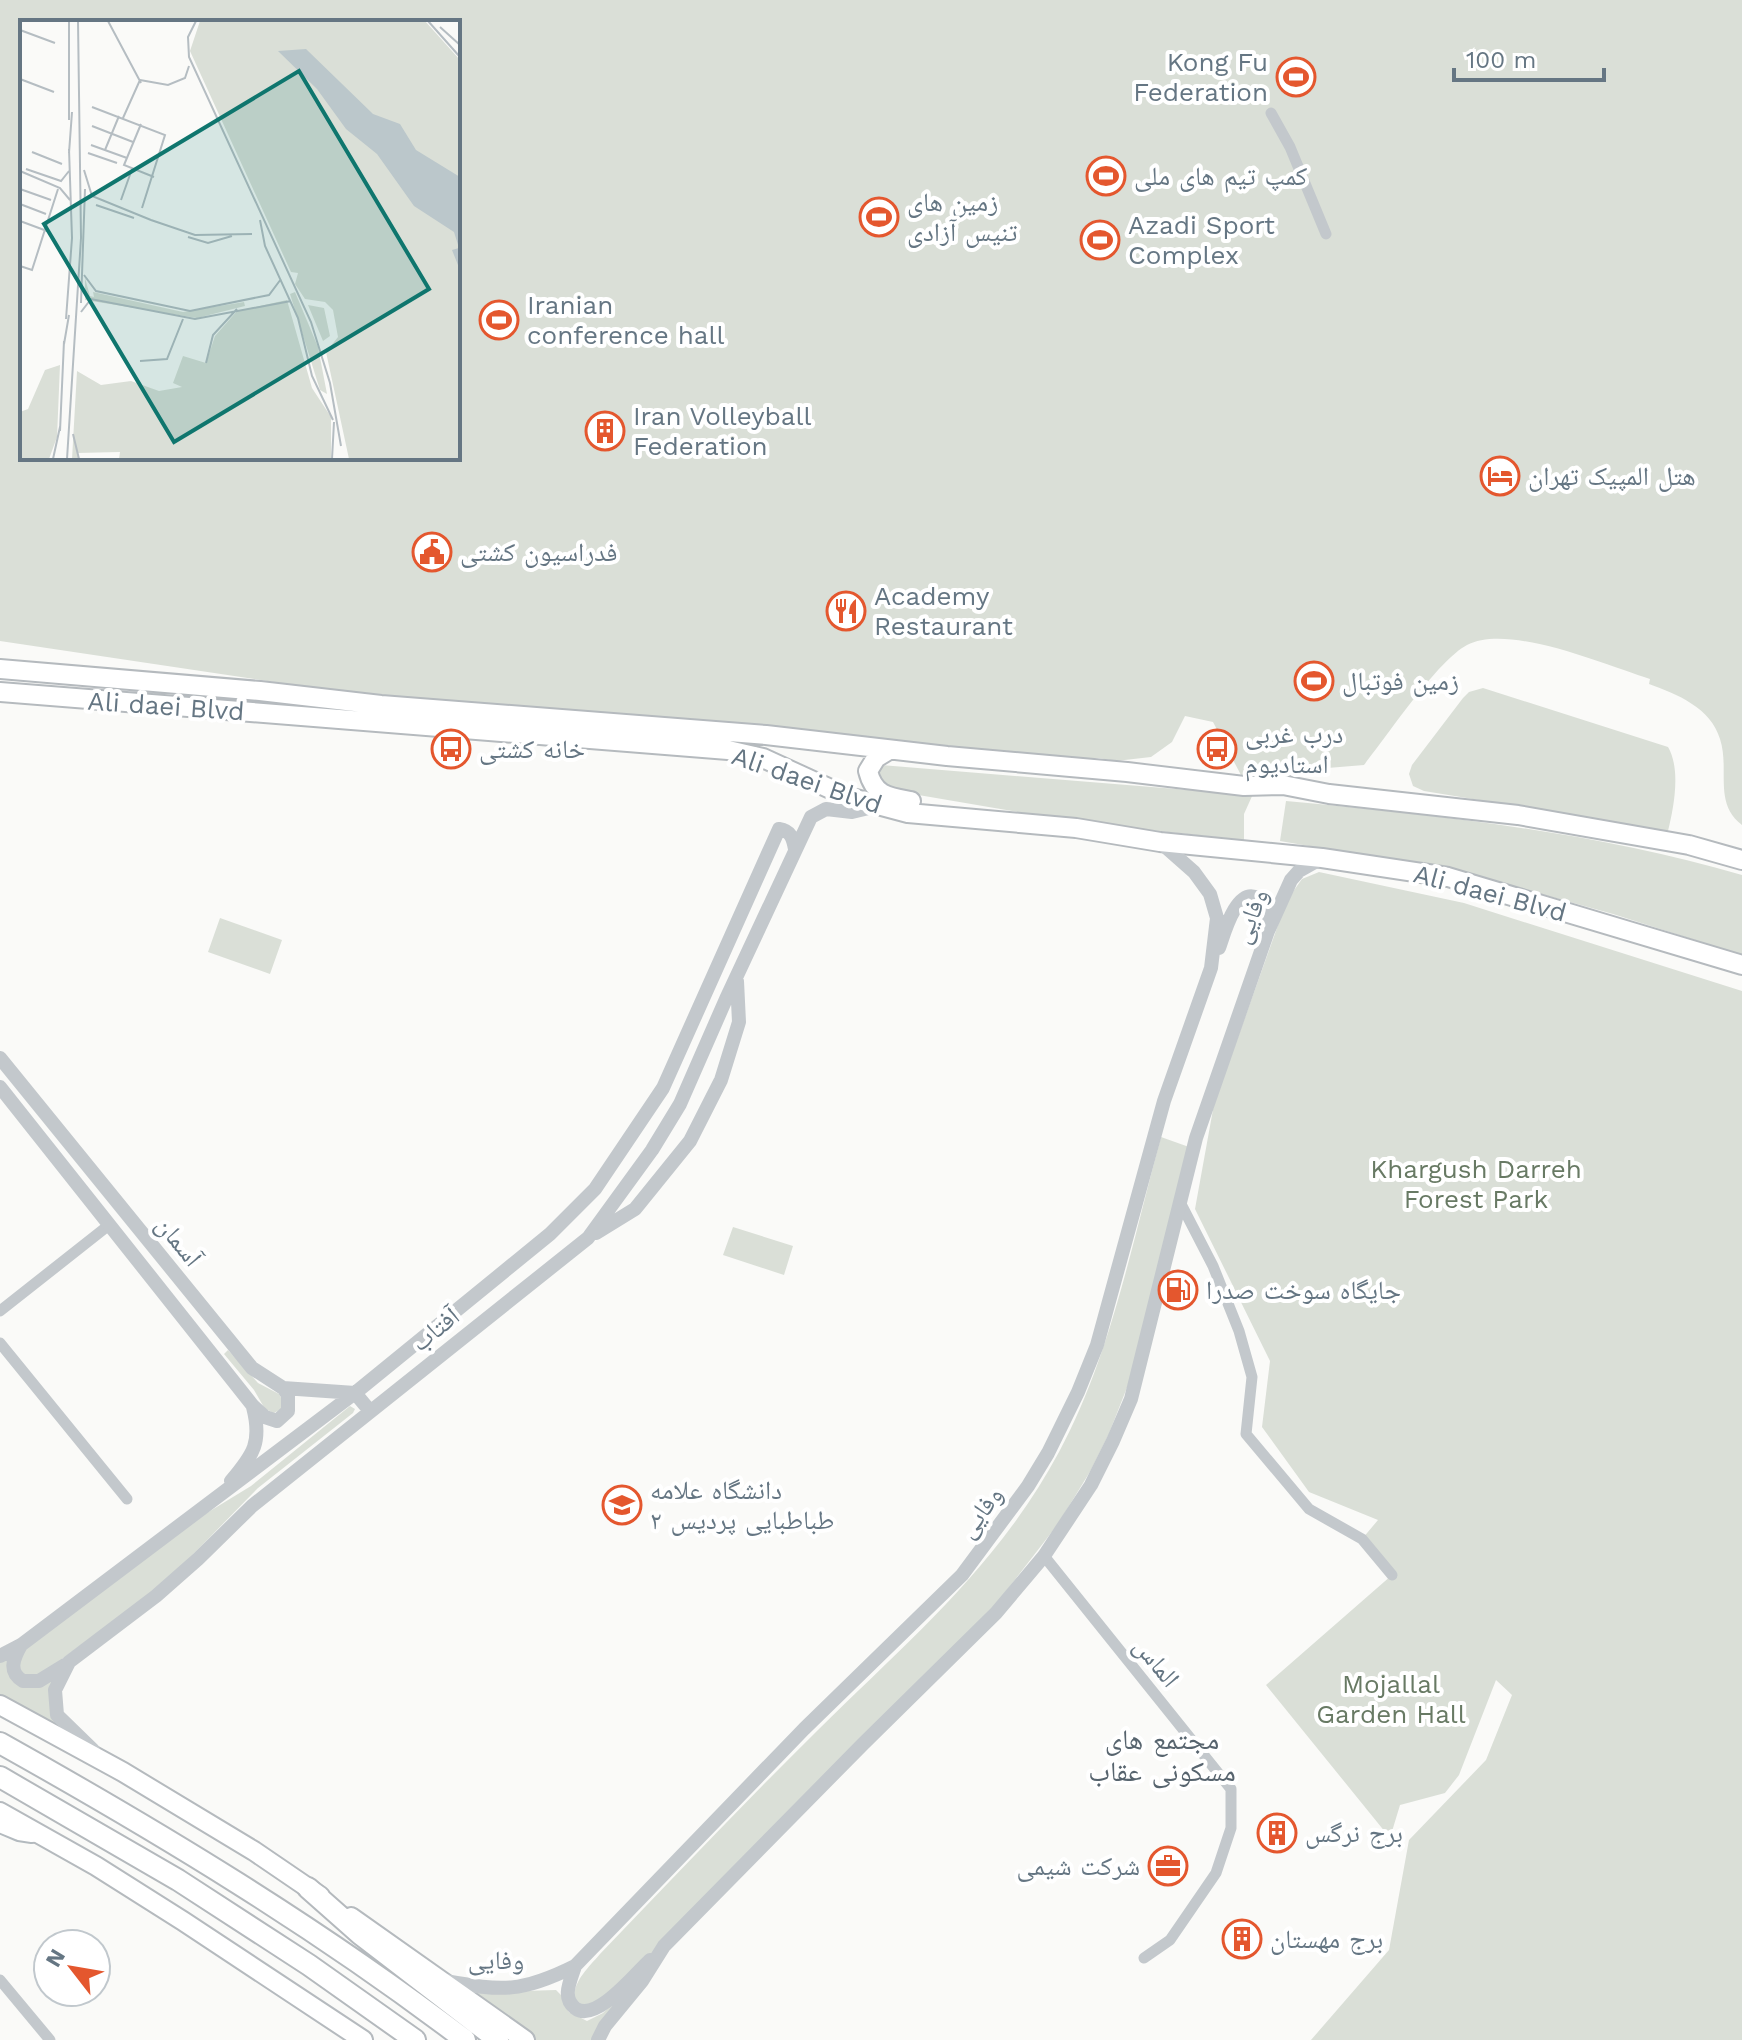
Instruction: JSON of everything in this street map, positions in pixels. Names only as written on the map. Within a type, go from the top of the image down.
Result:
[{"type":"highway","points":[[0,1743],[211,1865],[327,1941],[465,2040]]},
{"type":"highway","points":[[0,1777],[178,1880],[309,1965],[415,2040]]},
{"type":"highway","points":[[308,1888],[371,1943],[498,2040]]},
{"type":"main road","name":"Ali daei Blvd","points":[[0,669],[260,691],[381,705],[766,735],[1244,786],[1283,785],[1329,794],[1518,815],[1689,845],[1742,860]]},
{"type":"main road","name":"Ali daei Blvd","points":[[0,692],[728,750],[763,758],[848,797],[908,813],[1076,828],[1160,842],[1322,858],[1448,877],[1742,965]]},
{"type":"main road","points":[[889,750],[876,758],[868,771],[871,784],[879,792],[995,821]]},
{"type":"main road","points":[[0,1705],[107,1763],[254,1851],[525,2040]]},
{"type":"main road","points":[[0,1812],[96,1866],[363,2040]]},
{"type":"main road","points":[[0,1824],[19,1832],[38,1835]]},
{"type":"street","points":[[1271,113],[1290,147],[1326,234]]},
{"type":"street","name":"آفتاب","points":[[21,1645],[12,1662],[13,1670],[23,1681],[39,1681],[69,1662],[156,1596],[252,1506],[585,1240],[652,1150],[680,1104],[811,817],[826,809],[852,812],[877,806]]},
{"type":"street","name":"آفتاب","points":[[0,1656],[21,1645],[355,1393],[550,1234],[595,1189],[663,1088],[779,829],[786,830],[792,837],[795,849]]},
{"type":"street","name":"وفایی","points":[[444,1981],[497,1989],[518,1988],[543,1983],[575,1966],[804,1729],[962,1575],[1028,1486],[1058,1433],[1097,1345],[1164,1101],[1211,968],[1217,918],[1210,894],[1194,872],[1160,842]]},
{"type":"street","name":"وفایی","points":[[598,2040],[615,2011],[642,1981],[664,1946],[996,1613],[1044,1556],[1091,1485],[1131,1399],[1204,1113],[1268,931],[1291,880],[1299,871],[1322,858]]},
{"type":"street","points":[[1211,968],[1241,899],[1250,896],[1265,905],[1268,931]]},
{"type":"street","points":[[585,1240],[635,1209],[690,1141],[721,1080],[739,1022],[736,976]]},
{"type":"street","name":"آسمان","points":[[0,1058],[239,1354],[262,1377],[283,1388]]},
{"type":"street","name":"آسمان","points":[[0,1087],[253,1406]]},
{"type":"street","points":[[1181,1204],[1213,1266],[1239,1331],[1252,1377],[1246,1434],[1309,1509],[1362,1539],[1392,1575]]},
{"type":"street","points":[[0,1311],[109,1225]]},
{"type":"street","points":[[0,1343],[127,1499]]},
{"type":"street","points":[[283,1388],[355,1393],[370,1411]]},
{"type":"street","points":[[253,1406],[271,1420],[281,1419],[290,1404],[283,1388]]},
{"type":"street","points":[[215,1499],[247,1463],[256,1446],[258,1426],[253,1406]]},
{"type":"street","name":"الماس","points":[[1044,1556],[1231,1789],[1231,1828],[1216,1873],[1170,1940],[1144,1958]]},
{"type":"street","points":[[69,1662],[55,1690],[57,1715],[107,1763]]},
{"type":"street","points":[[575,1966],[567,1993],[570,2003],[578,2011],[590,2012],[601,2007],[664,1946]]},
{"type":"street","points":[[0,1980],[50,2040]]},
{"type":"green space","name":"Azadi Sport Complex","points":[[0,0],[1742,0],[1742,825],[1733,816],[1725,796],[1720,739],[1716,728],[1701,711],[1649,684],[1650,679],[1557,648],[1507,639],[1467,645],[1455,654],[1413,700],[1364,765],[1241,775],[1213,722],[1185,716],[1172,742],[1151,757],[1116,761],[1099,758],[1036,761],[374,697],[0,641]]},
{"type":"green space","points":[[1483,688],[1668,747],[1675,777],[1668,831],[1424,791],[1413,786],[1409,774],[1412,765],[1463,698],[1469,692]]},
{"type":"green space","points":[[881,765],[1253,794],[1244,814],[1244,840],[1082,823],[895,791],[879,782]]},
{"type":"green space","points":[[1286,801],[1401,812],[1573,836],[1742,875],[1742,955],[1613,914],[1466,873],[1280,841]]},
{"type":"green space","name":"Khargush Darreh Forest Park","points":[[1319,872],[1464,903],[1742,991],[1742,2040],[1311,2040],[1389,1950],[1409,1840],[1486,1760],[1512,1695],[1496,1680],[1459,1775],[1445,1793],[1400,1805],[1390,1838],[1266,1685],[1392,1575],[1362,1539],[1378,1520],[1309,1492],[1262,1427],[1270,1361],[1195,1209],[1214,1104],[1287,900],[1302,879]]},
{"type":"green space","points":[[220,918],[282,940],[270,974],[208,952]]},
{"type":"green space","points":[[1161,1137],[1189,1147],[1128,1385],[1091,1470],[1058,1524],[993,1608],[641,1965],[600,2003],[582,2005],[574,1998],[575,1991],[591,1964],[763,1785],[950,1600],[980,1567],[1035,1493],[1059,1452],[1093,1377],[1119,1298]]},
{"type":"green space","points":[[733,1227],[793,1246],[784,1275],[723,1255]]},
{"type":"green space","points":[[228,1350],[258,1383],[279,1394],[283,1401],[281,1409],[274,1413],[265,1409],[254,1390],[224,1354]]},
{"type":"green space","points":[[350,1406],[355,1409],[353,1413],[258,1488],[168,1580],[38,1677],[20,1673],[18,1658],[23,1650],[161,1541],[251,1486]]},
{"type":"green space","points":[[9,1657],[21,1686],[35,1688],[56,1676],[67,1731],[0,1696],[0,1660]]},
{"type":"green space","points":[[636,1980],[592,2040],[532,2040],[458,1986],[556,1990],[563,1997],[569,2012],[587,2021],[603,2013]]},
{"type":"place","name":"Kong Fu Federation","points":[[1296,77]]},
{"type":"place","name":"کمپ تیم های ملی","points":[[1106,176]]},
{"type":"place","name":"زمین های تنیس آزادی","points":[[879,217]]},
{"type":"place","name":"Azadi Sport Complex","points":[[1100,240]]},
{"type":"place","name":"Iranian conference hall","points":[[499,320]]},
{"type":"place","name":"Iran Volleyball Federation","points":[[605,431]]},
{"type":"place","name":"هتل المپیک تهران","points":[[1500,476]]},
{"type":"place","name":"فدراسیون کشتی","points":[[432,552]]},
{"type":"place","name":"Academy Restaurant","points":[[846,611]]},
{"type":"place","name":"زمین فوتبال","points":[[1314,681]]},
{"type":"place","name":"خانه کشتی","points":[[451,749]]},
{"type":"place","name":"درب غربی استادیوم","points":[[1217,749]]},
{"type":"place","name":"جایگاه سوخت صدرا","points":[[1178,1290]]},
{"type":"place","name":"دانشگاه علامه طباطبایی پردیس ۲","points":[[622,1505]]},
{"type":"place","name":"برج نرگس","points":[[1277,1833]]},
{"type":"place","name":"شرکت شیمی","points":[[1168,1866]]},
{"type":"place","name":"برج مهستان","points":[[1242,1939]]},
{"type":"district","name":"مجتمع های مسکونی عقاب","points":[[1162,1755]]},
{"type":"park label","name":"Mojallal Garden Hall","points":[[1391,1699]]}]
